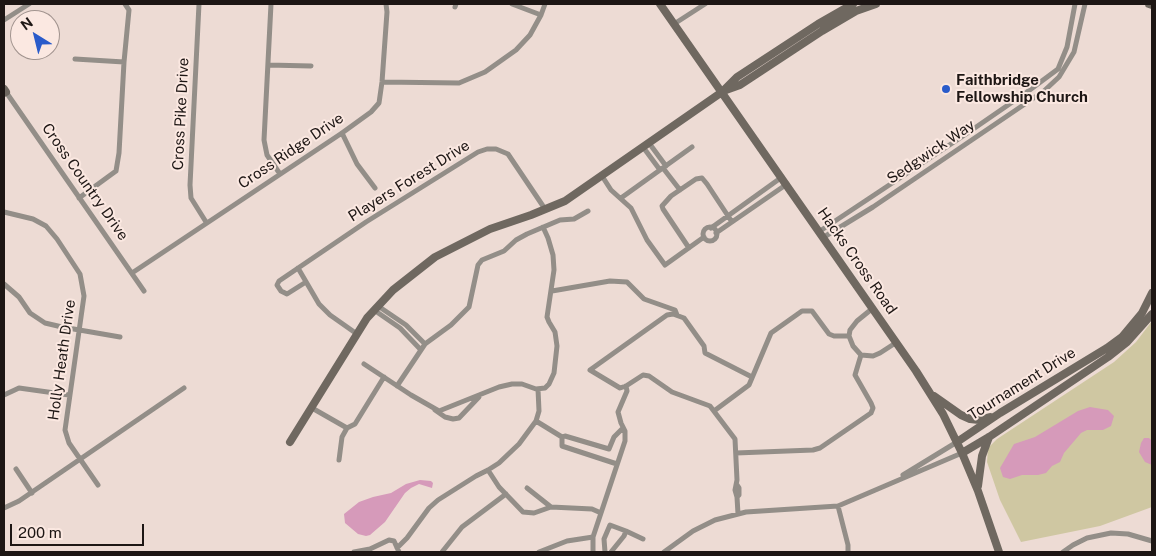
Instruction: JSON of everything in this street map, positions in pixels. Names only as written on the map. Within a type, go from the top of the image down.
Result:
[{"type":"street","points":[[4,20],[29,4]]},
{"type":"street","points":[[79,198],[116,171],[119,153],[129,10],[125,4]]},
{"type":"street","name":"Cross Pike Drive","points":[[199,4],[190,185],[191,198],[206,222]]},
{"type":"street","points":[[271,4],[264,140],[267,155],[280,174]]},
{"type":"street","name":"Cross Ridge Drive","points":[[132,273],[371,112],[379,103],[382,82],[386,4]]},
{"type":"street","points":[[512,4],[542,15]]},
{"type":"street","points":[[382,82],[458,83],[485,72],[516,50],[530,36],[542,15],[545,4]]},
{"type":"street","name":"Hacks Cross Road","points":[[660,4],[822,234],[931,394],[962,453],[978,491],[999,552]]},
{"type":"street","points":[[674,24],[705,4]]},
{"type":"street","points":[[290,442],[336,366],[376,308],[393,290],[434,256],[482,233],[565,201],[722,92],[737,77],[818,24],[853,4]]},
{"type":"street","points":[[722,92],[740,84],[822,31],[856,12],[876,4]]},
{"type":"street","name":"Sedgwick Way","points":[[822,234],[1058,69],[1067,47],[1075,4]]},
{"type":"street","name":"Sedgwick Way","points":[[822,234],[873,207],[1044,91],[1059,77],[1074,52],[1085,4]]},
{"type":"street","points":[[75,59],[124,62]]},
{"type":"street","points":[[268,66],[311,66]]},
{"type":"street","name":"Cross Country Drive","points":[[4,91],[144,291]]},
{"type":"street","points":[[342,133],[357,164],[375,188]]},
{"type":"street","points":[[646,145],[680,190]]},
{"type":"street","points":[[621,198],[692,147]]},
{"type":"street","name":"Players Forest Drive","points":[[306,282],[287,294],[281,291],[277,285],[279,281],[366,222],[478,152],[496,149],[508,154],[545,209]]},
{"type":"street","points":[[602,176],[608,187],[631,208],[647,240],[664,265],[704,238]]},
{"type":"street","points":[[688,248],[662,206],[671,196],[696,179],[702,178],[732,222]]},
{"type":"street","points":[[704,238],[704,230],[711,228],[765,189],[785,181]]},
{"type":"street","points":[[704,238],[713,240],[716,233],[770,196],[785,181]]},
{"type":"street","points":[[765,189],[770,196]]},
{"type":"street","points":[[743,205],[748,211]]},
{"type":"street","points":[[397,386],[425,344],[451,325],[469,308],[478,265],[482,260],[497,255],[516,240],[543,227],[560,220],[574,219],[588,211]]},
{"type":"street","name":"Holly Heath Drive","points":[[4,212],[33,219],[42,224],[54,234],[80,274],[84,290],[80,330],[65,426],[69,443],[98,485]]},
{"type":"street","points":[[434,410],[438,411],[512,384],[538,389],[544,388],[549,384],[554,373],[557,338],[548,317],[554,270],[553,255],[543,227]]},
{"type":"street","points":[[711,228],[716,233]]},
{"type":"street","points":[[298,268],[319,304],[330,315],[357,334]]},
{"type":"street","points":[[552,290],[610,281],[627,282],[644,299],[675,310],[676,314],[684,318],[704,346],[705,353],[752,377]]},
{"type":"street","points":[[4,284],[14,291],[30,312],[39,320],[51,325],[120,337]]},
{"type":"street","name":"Tournament Drive","points":[[892,482],[1122,338],[1142,313],[1152,294]]},
{"type":"street","points":[[376,308],[411,329],[425,344]]},
{"type":"street","points":[[376,308],[421,350]]},
{"type":"street","points":[[873,308],[852,326],[849,336],[853,346],[861,355],[872,356],[897,342]]},
{"type":"street","points":[[714,411],[749,385],[771,332],[802,311],[812,311],[829,334],[849,336]]},
{"type":"street","points":[[676,314],[668,315],[590,370],[620,388],[643,375],[649,376],[672,392],[710,406],[735,438],[737,484],[735,490],[738,514]]},
{"type":"street","name":"Tournament Drive","points":[[664,552],[700,527],[715,520],[738,514],[838,506],[962,453],[1108,357],[1127,342],[1152,314]]},
{"type":"street","points":[[397,326],[400,321]]},
{"type":"street","points":[[406,334],[411,329]]},
{"type":"street","points":[[736,453],[813,450],[820,448],[871,413],[872,403],[855,375],[861,355]]},
{"type":"street","points":[[364,364],[445,417],[459,418],[480,395]]},
{"type":"street","points":[[339,460],[342,437],[348,428],[355,424],[384,377]]},
{"type":"street","points":[[593,552],[594,537],[625,441],[625,431],[618,412],[626,386]]},
{"type":"street","points":[[4,395],[19,388],[69,395]]},
{"type":"street","points":[[4,508],[13,505],[32,493],[184,388]]},
{"type":"street","points":[[354,552],[389,540],[394,541],[398,550],[429,508],[438,500],[499,463],[519,444],[536,421],[539,411],[538,389]]},
{"type":"street","points":[[931,394],[970,419],[979,420],[997,415]]},
{"type":"street","points":[[312,408],[348,428]]},
{"type":"street","points":[[536,421],[562,437],[565,436],[608,449],[614,437],[623,428]]},
{"type":"street","points":[[562,437],[562,446],[618,464]]},
{"type":"street","points":[[978,491],[979,468],[989,437]]},
{"type":"street","points":[[16,469],[32,493]]},
{"type":"street","points":[[488,470],[522,512],[534,513],[551,507],[592,509],[602,513]]},
{"type":"street","points":[[527,488],[551,507]]},
{"type":"street","points":[[442,552],[462,527],[506,494]]},
{"type":"street","points":[[838,506],[848,552]]},
{"type":"street","points":[[605,552],[603,548],[604,540],[610,525],[643,539]]},
{"type":"street","points":[[612,552],[626,532]]},
{"type":"street","points":[[1063,552],[1087,538],[1111,533],[1128,534],[1152,541]]},
{"type":"street","points":[[539,552],[567,541],[594,537]]},
{"type":"shaded area","points":[[1152,321],[1152,507],[1100,526],[1021,542],[1000,500],[987,462],[988,448],[997,439],[1114,362],[1136,342]]},
{"type":"shaded area","points":[[1090,407],[1108,410],[1114,416],[1111,426],[1103,430],[1087,430],[1081,433],[1064,453],[1060,462],[1052,466],[1046,473],[1022,475],[1010,479],[1003,477],[1000,468],[1014,444],[1035,437],[1078,411]]},
{"type":"shaded area","points":[[1144,438],[1149,438],[1152,441],[1152,465],[1145,462],[1139,452]]},
{"type":"shaded area","points":[[420,480],[431,481],[433,483],[432,488],[419,484],[411,488],[405,493],[385,522],[370,535],[358,534],[345,523],[344,514],[359,502],[391,493],[406,484]]},
{"type":"place","name":"Faithbridge Fellowship Church","points":[[946,89]]}]
